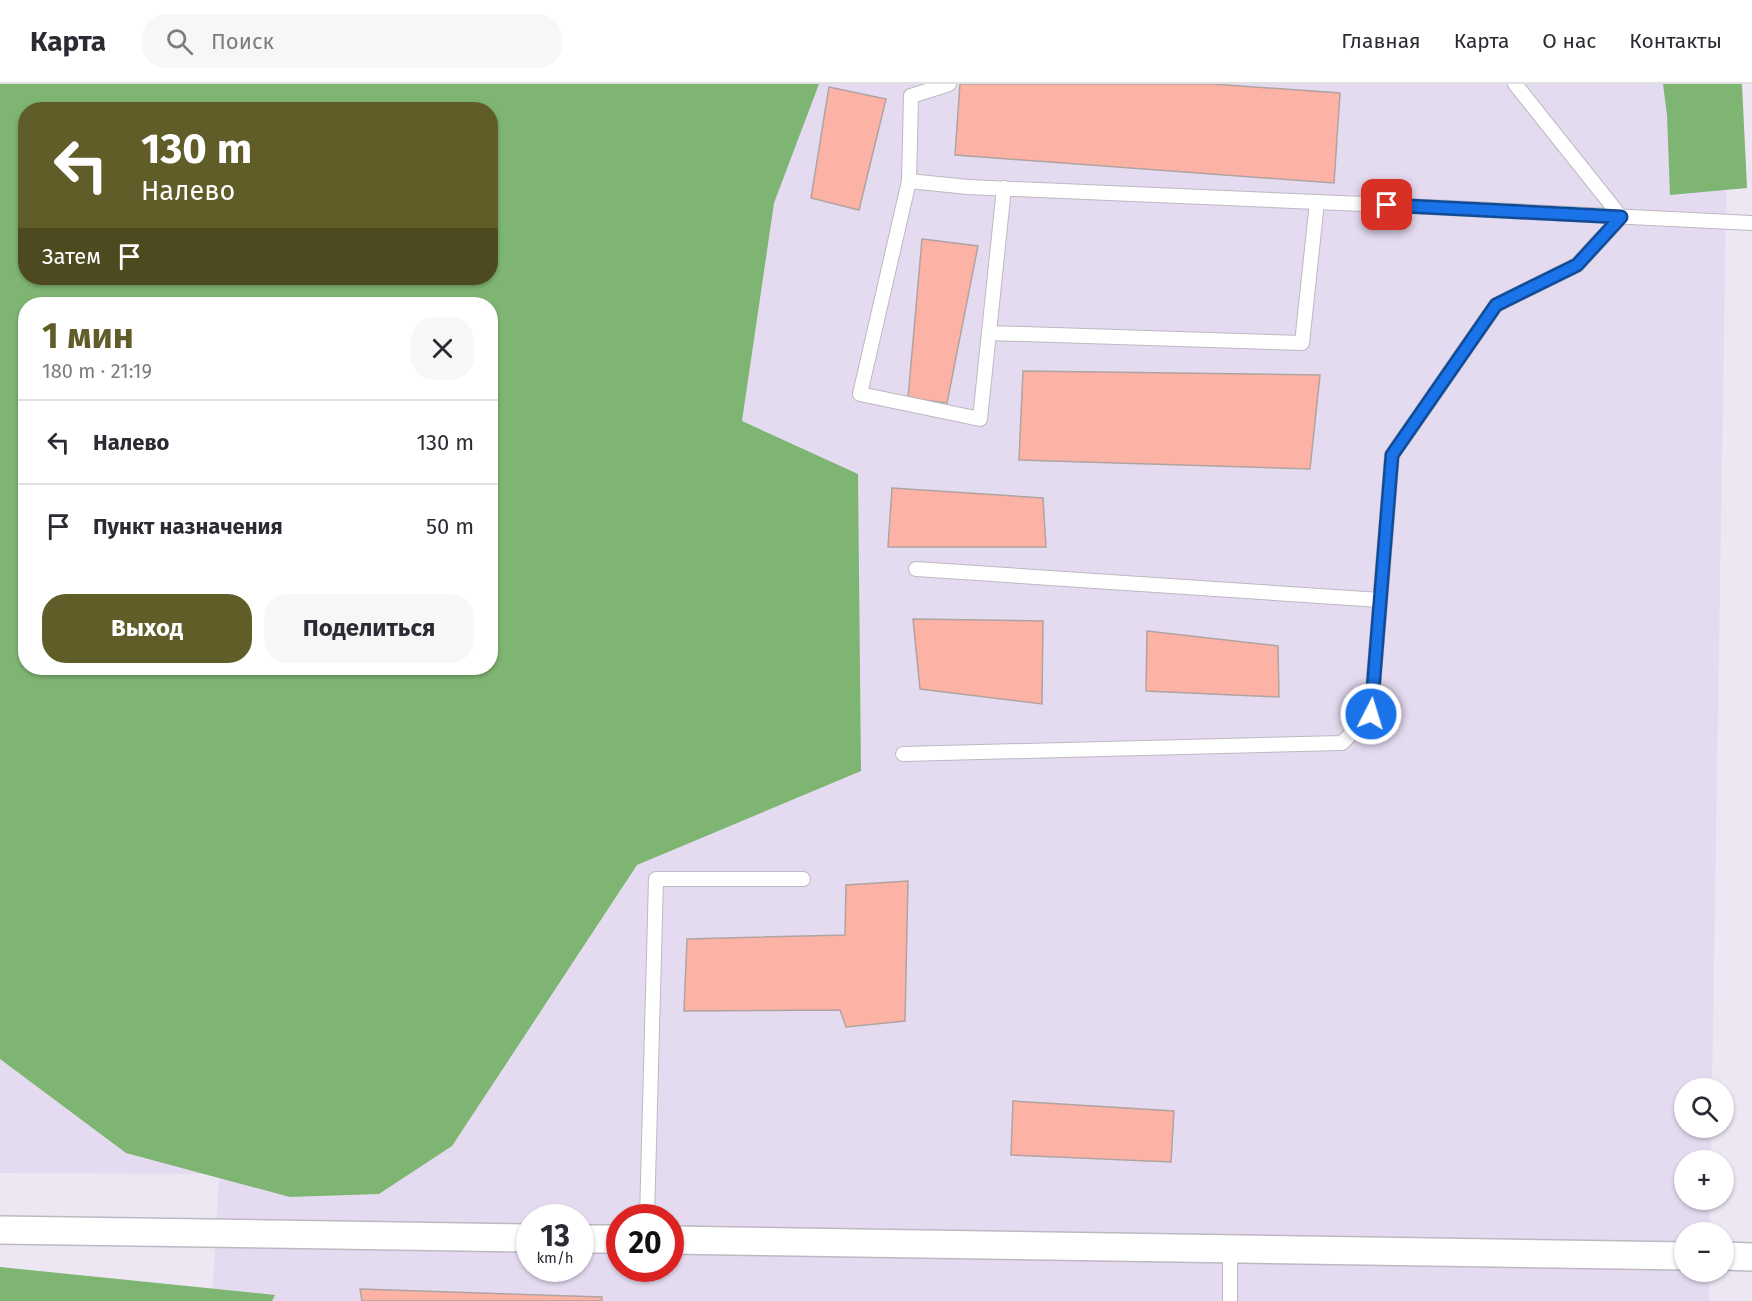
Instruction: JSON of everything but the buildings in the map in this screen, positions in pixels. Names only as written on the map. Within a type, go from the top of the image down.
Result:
[{"type":"street","points":[[0,1230],[516,1238]]},
{"type":"street","points":[[684,1240],[1674,1256]]},
{"type":"street","points":[[1734,1256],[1752,1257]]},
{"type":"lane","points":[[949,84],[911,96],[909,181],[860,394],[980,419],[1004,188]]},
{"type":"lane","points":[[1515,84],[1621,217]]},
{"type":"lane","points":[[909,181],[1004,188],[1752,223]]},
{"type":"lane","points":[[989,333],[1302,343],[1317,202]]},
{"type":"lane","points":[[903,754],[1342,743],[1371,714],[1392,455],[1496,305],[1577,265],[1621,217]]},
{"type":"lane","points":[[916,569],[1380,600]]},
{"type":"lane","points":[[647,1204],[656,879],[803,879]]},
{"type":"lane","points":[[1230,1249],[1230,1301]]},
{"type":"shaded area","points":[[0,84],[1728,84],[1712,1078],[1674,1078],[1674,1138],[1711,1138],[1711,1150],[1674,1150],[1674,1210],[1710,1210],[1710,1222],[1674,1222],[1674,1282],[1709,1282],[1709,1301],[212,1301],[219,1174],[0,1173]]},
{"type":"green space","points":[[0,84],[819,84],[774,203],[742,421],[858,474],[861,771],[637,865],[452,1146],[379,1194],[290,1197],[126,1153],[0,1059]]},
{"type":"green space","points":[[1663,84],[1742,84],[1747,188],[1670,195],[1667,115]]},
{"type":"green space","points":[[0,1267],[275,1295],[272,1301],[0,1301]]},
{"type":"route","points":[[1371,714],[1392,455],[1496,305],[1577,265],[1621,217],[1387,205]]}]
